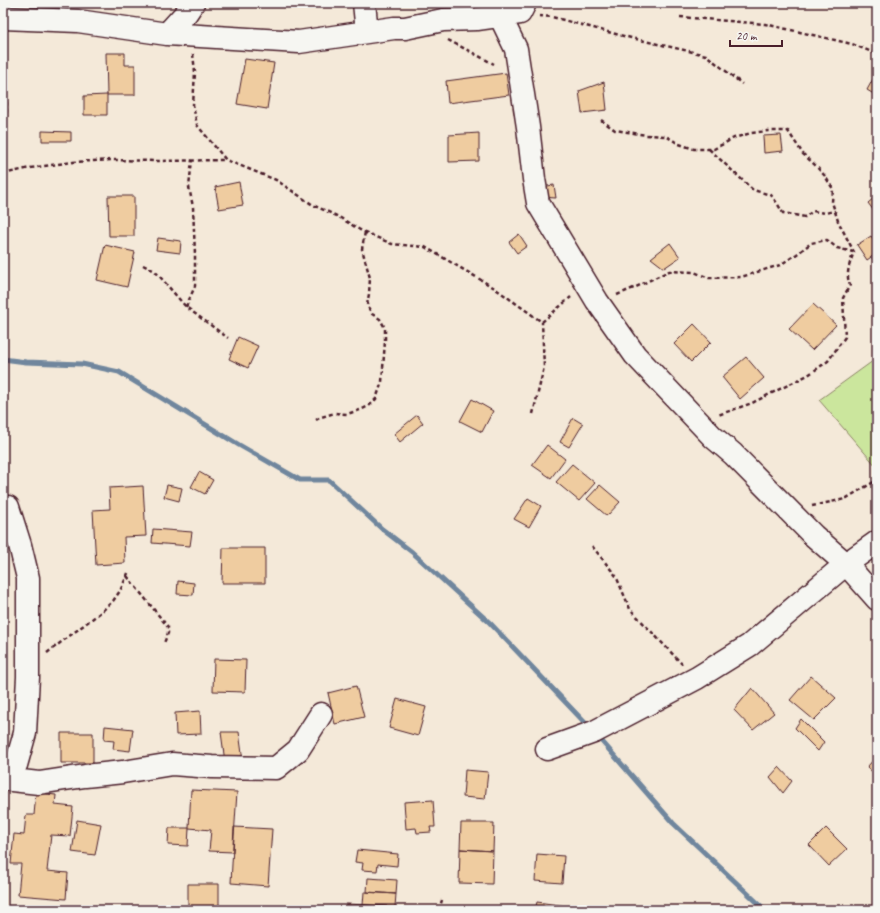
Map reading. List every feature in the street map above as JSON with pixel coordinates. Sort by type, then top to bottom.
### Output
[{"type":"street","points":[[167,34],[193,3]]},
{"type":"street","points":[[364,3],[367,32]]},
{"type":"street","points":[[3,18],[78,21],[167,34],[299,42],[394,28],[405,28],[443,20],[477,19],[515,11],[516,49],[538,203],[592,292],[635,355],[713,437],[733,454],[814,536],[846,564],[877,599]]},
{"type":"street","points":[[3,774],[16,764],[25,733],[28,668],[28,578],[8,507]]},
{"type":"street","points":[[547,749],[594,732],[697,678],[750,645],[846,564],[877,542]]},
{"type":"street","points":[[3,779],[38,783],[172,764],[276,768],[298,750],[321,714]]},
{"type":"path","points":[[515,11],[552,17],[627,37],[706,55],[742,84]]},
{"type":"path","points":[[680,17],[764,24],[852,44],[877,54]]},
{"type":"path","points":[[192,35],[195,72],[193,105],[197,124],[226,160]]},
{"type":"path","points":[[447,39],[494,64]]},
{"type":"path","points":[[3,60],[7,90],[6,125]]},
{"type":"path","points":[[601,120],[615,130],[646,135],[666,136],[679,144],[694,149],[714,149],[734,138],[751,134],[768,131],[788,131],[803,154],[825,176],[833,189],[832,202],[838,221],[854,252]]},
{"type":"path","points":[[709,149],[753,190],[772,195],[783,213],[805,217],[813,211],[825,213],[835,211]]},
{"type":"path","points":[[3,174],[30,168],[74,162],[113,160],[226,160],[276,180],[313,205],[392,244],[425,247],[493,287],[542,322]]},
{"type":"path","points":[[186,307],[195,286],[193,207],[189,187],[192,160]]},
{"type":"path","points":[[316,420],[334,413],[347,414],[369,406],[376,399],[382,382],[385,328],[380,319],[372,314],[367,305],[370,278],[362,249],[365,232]]},
{"type":"path","points":[[542,322],[592,292],[620,294],[669,271],[694,272],[709,278],[740,277],[780,265],[811,243],[827,240],[837,248],[854,252]]},
{"type":"path","points":[[698,422],[752,404],[808,375],[828,361],[845,337],[843,298],[850,285],[848,281],[849,262],[854,252]]},
{"type":"path","points":[[143,265],[155,271],[186,307],[228,338]]},
{"type":"path","points":[[533,414],[544,367],[542,322]]},
{"type":"path","points":[[790,511],[845,499],[877,480]]},
{"type":"path","points":[[592,546],[616,576],[630,609],[697,678]]},
{"type":"path","points":[[28,668],[101,612],[113,601],[120,591],[129,571]]},
{"type":"path","points":[[127,576],[168,627],[168,633],[164,644]]},
{"type":"path","points":[[439,910],[442,900]]},
{"type":"green space","points":[[877,358],[877,467],[819,400]]},
{"type":"building","points":[[106,53],[125,53],[125,65],[135,65],[135,95],[107,95]]},
{"type":"building","points":[[245,59],[274,63],[267,109],[237,104]]},
{"type":"building","points":[[506,73],[509,95],[448,103],[446,81]]},
{"type":"building","points":[[873,79],[877,81],[877,96],[867,90]]},
{"type":"building","points":[[604,82],[607,110],[582,113],[579,91]]},
{"type":"building","points":[[107,95],[107,115],[84,115],[84,96]]},
{"type":"building","points":[[42,131],[71,132],[71,141],[42,141]]},
{"type":"building","points":[[479,133],[479,161],[449,162],[449,135]]},
{"type":"building","points":[[781,135],[783,151],[764,153],[763,136]]},
{"type":"building","points":[[239,182],[243,205],[219,209],[215,187]]},
{"type":"building","points":[[554,185],[556,198],[540,197],[541,187]]},
{"type":"building","points":[[108,196],[134,196],[134,236],[109,236]]},
{"type":"building","points":[[875,197],[877,199],[877,215],[868,203]]},
{"type":"building","points":[[519,234],[527,246],[517,253],[509,242]]},
{"type":"building","points":[[871,236],[877,244],[877,253],[867,260],[857,245]]},
{"type":"building","points":[[158,238],[181,241],[180,253],[156,250]]},
{"type":"building","points":[[670,243],[680,257],[664,268],[651,258]]},
{"type":"building","points":[[105,245],[135,252],[127,287],[97,280]]},
{"type":"building","points":[[877,254],[877,265],[872,258]]},
{"type":"building","points":[[813,304],[836,325],[812,350],[789,329]]},
{"type":"building","points":[[694,324],[711,342],[691,362],[674,344]]},
{"type":"building","points":[[238,337],[258,346],[248,368],[229,359]]},
{"type":"building","points":[[746,357],[764,378],[740,399],[722,377]]},
{"type":"building","points":[[3,394],[7,394],[6,426],[3,426]]},
{"type":"building","points":[[472,399],[493,411],[482,432],[460,421]]},
{"type":"building","points":[[417,415],[423,423],[400,442],[394,434]]},
{"type":"building","points":[[573,418],[583,424],[569,447],[560,442]]},
{"type":"building","points":[[547,445],[565,459],[551,478],[532,465]]},
{"type":"building","points":[[572,464],[595,483],[579,501],[556,482]]},
{"type":"building","points":[[199,472],[213,480],[205,494],[191,487]]},
{"type":"building","points":[[167,485],[182,488],[179,501],[164,497]]},
{"type":"building","points":[[600,485],[620,502],[607,516],[587,499]]},
{"type":"building","points":[[143,486],[146,536],[124,537],[125,563],[96,565],[93,510],[110,509],[109,488]]},
{"type":"building","points":[[528,498],[541,506],[529,527],[514,519]]},
{"type":"building","points":[[153,529],[192,532],[190,546],[152,543]]},
{"type":"building","points":[[223,548],[265,548],[265,583],[222,583]]},
{"type":"building","points":[[178,581],[194,583],[193,595],[177,594]]},
{"type":"building","points":[[214,659],[246,660],[245,692],[213,691]]},
{"type":"building","points":[[811,676],[836,698],[814,720],[790,700]]},
{"type":"building","points":[[356,686],[364,717],[335,724],[328,693]]},
{"type":"building","points":[[752,688],[774,713],[753,730],[734,710]]},
{"type":"building","points":[[397,699],[426,707],[418,736],[389,728]]},
{"type":"building","points":[[200,711],[201,734],[176,735],[175,713]]},
{"type":"building","points":[[801,719],[824,742],[818,751],[795,728]]},
{"type":"building","points":[[105,726],[133,729],[130,751],[113,749],[114,741],[104,740]]},
{"type":"building","points":[[221,732],[239,732],[243,761],[225,762]]},
{"type":"building","points":[[61,733],[93,733],[93,763],[61,763]]},
{"type":"building","points":[[877,756],[877,776],[867,767]]},
{"type":"building","points":[[779,767],[792,781],[783,793],[770,777]]},
{"type":"building","points":[[465,770],[488,772],[485,799],[463,797]]},
{"type":"building","points":[[191,790],[237,792],[233,852],[209,851],[211,830],[189,828]]},
{"type":"building","points":[[36,793],[56,795],[55,805],[73,807],[70,836],[51,835],[47,871],[68,873],[66,899],[18,895],[21,864],[11,864],[14,834],[24,835],[26,815],[34,815]]},
{"type":"building","points":[[433,800],[435,827],[430,827],[431,832],[417,833],[416,828],[406,829],[404,802]]},
{"type":"building","points":[[77,820],[101,824],[95,855],[72,852]]},
{"type":"building","points":[[461,823],[494,823],[493,851],[460,849]]},
{"type":"building","points":[[234,827],[272,829],[268,886],[231,883]]},
{"type":"building","points":[[169,828],[189,828],[188,846],[168,845]]},
{"type":"building","points":[[826,828],[847,849],[829,866],[809,845]]},
{"type":"building","points":[[460,849],[493,851],[492,884],[459,883]]},
{"type":"building","points":[[357,850],[398,854],[397,866],[378,864],[377,871],[362,870],[363,863],[355,862]]},
{"type":"building","points":[[537,854],[564,856],[562,883],[535,881]]},
{"type":"building","points":[[368,878],[397,880],[396,894],[367,892]]},
{"type":"building","points":[[188,884],[219,884],[219,910],[188,910]]},
{"type":"building","points":[[364,892],[396,894],[395,907],[363,905]]},
{"type":"building","points":[[537,902],[596,910],[535,910]]},
{"type":"building","points":[[346,904],[387,906],[387,910],[346,910]]},
{"type":"waterway","points":[[3,359],[26,362],[82,364],[119,372],[239,445],[300,480],[329,480],[382,529],[412,552],[490,623],[590,728]]},
{"type":"waterway","points":[[598,737],[673,823],[764,910]]}]
